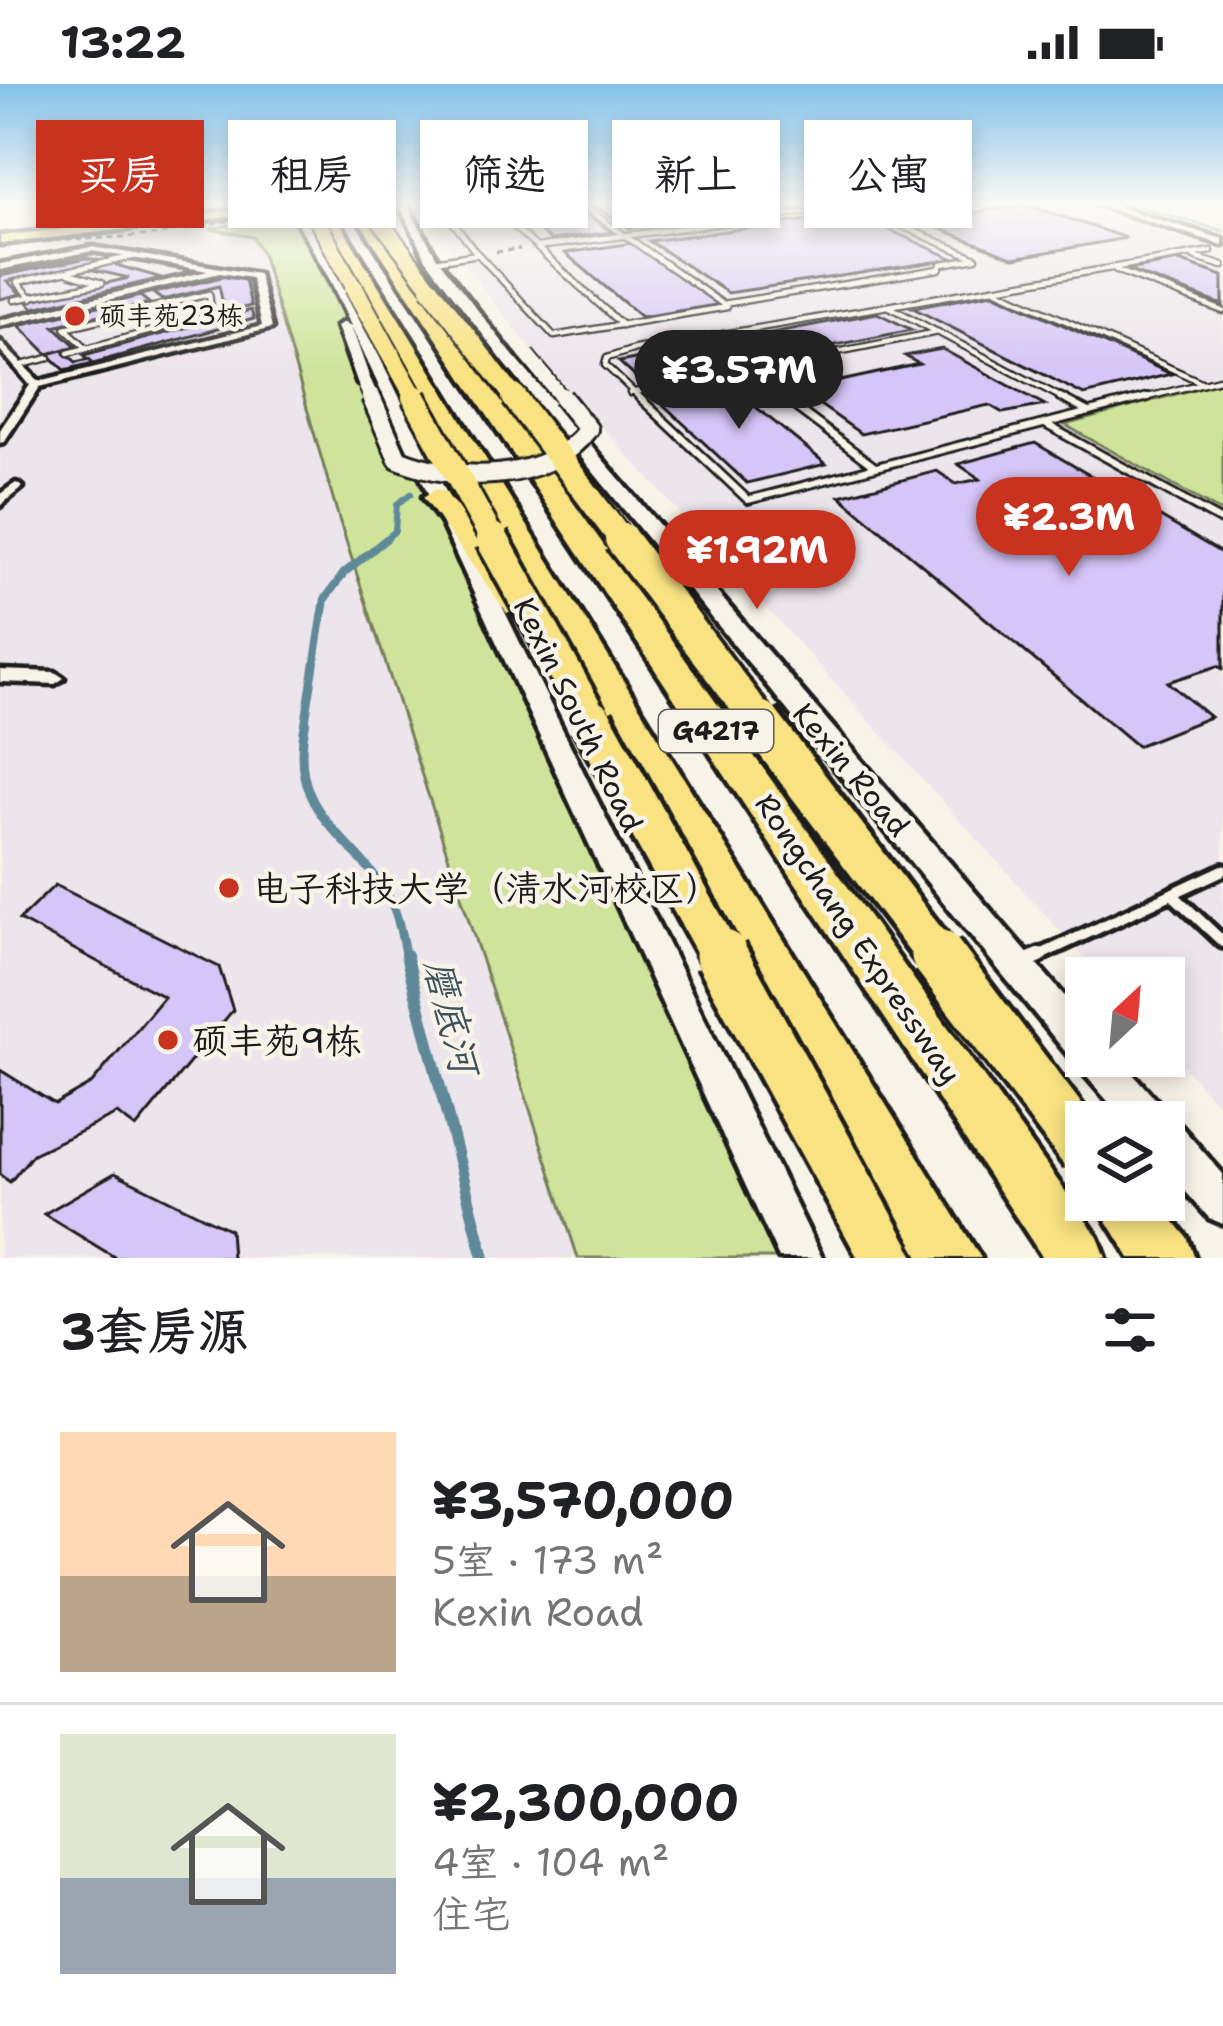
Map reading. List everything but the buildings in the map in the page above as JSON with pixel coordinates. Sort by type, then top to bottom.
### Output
[{"type":"highway","points":[[330,259],[338,282]]},
{"type":"highway","points":[[341,259],[887,1258]]},
{"type":"highway","name":"G4217","points":[[344,259],[952,1258]]},
{"type":"highway","name":"Rongchang Expressway","points":[[350,259],[1077,1258]]},
{"type":"highway","points":[[409,259],[1065,1124]]},
{"type":"highway","points":[[436,497],[722,878]]},
{"type":"highway","points":[[1138,1221],[1166,1258]]},
{"type":"main road","name":"Kexin South Road","points":[[330,259],[436,497],[801,1258]]},
{"type":"main road","name":"Kexin Road","points":[[433,259],[507,357],[1065,1024]]},
{"type":"main road","points":[[338,282],[346,338],[392,449],[408,465],[464,474],[503,472],[547,462],[573,448],[588,429],[466,286],[438,267]]},
{"type":"main road","points":[[1111,1077],[1133,1101]]},
{"type":"main road","points":[[1185,1161],[1223,1204]]},
{"type":"street","points":[[0,267],[43,259]]},
{"type":"street","points":[[0,439],[36,385],[267,328],[255,276],[156,259]]},
{"type":"street","points":[[0,323],[227,269]]},
{"type":"street","points":[[1,346],[36,385]]},
{"type":"street","points":[[0,487],[16,487],[0,502]]},
{"type":"street","points":[[0,676],[55,678]]},
{"type":"lane","points":[[32,298],[17,282],[123,259]]},
{"type":"lane","points":[[438,267],[463,259]]},
{"type":"lane","points":[[482,259],[554,336],[727,307],[659,259]]},
{"type":"lane","points":[[546,259],[622,325]]},
{"type":"lane","points":[[723,304],[939,269],[942,263],[971,259]]},
{"type":"lane","points":[[1166,259],[620,352],[607,358],[605,365],[748,500],[1223,378]]},
{"type":"lane","points":[[1110,268],[1223,310]]},
{"type":"lane","points":[[14,300],[102,283],[63,272]]},
{"type":"lane","points":[[993,288],[1202,383]]},
{"type":"lane","points":[[136,291],[157,305]]},
{"type":"lane","points":[[68,353],[87,348],[212,315],[209,294],[65,328],[87,348]]},
{"type":"lane","points":[[888,306],[1088,412]]},
{"type":"lane","points":[[630,393],[938,332]]},
{"type":"lane","points":[[18,366],[49,358]]},
{"type":"lane","points":[[745,370],[875,467]]},
{"type":"lane","points":[[1046,424],[1223,522]]},
{"type":"lane","points":[[1015,967],[1223,870]]},
{"type":"lane","points":[[1172,894],[1223,942]]},
{"type":"shaded area","name":"电子科技大学（清水河校区）","points":[[0,259],[264,259],[339,519],[578,1258],[0,1258]]},
{"type":"shaded area","points":[[460,259],[1223,259],[1223,1110],[1185,1068],[1185,957],[1084,957],[531,349]]},
{"type":"green space","points":[[264,259],[315,259],[370,369],[778,1258],[578,1258],[339,519]]},
{"type":"green space","points":[[1223,381],[1223,513],[1065,425]]},
{"type":"waterway","name":"磨底河","points":[[382,542],[395,531],[397,504],[411,494]]},
{"type":"waterway","name":"磨底河","points":[[305,724],[325,599],[344,573],[386,539]]},
{"type":"waterway","name":"磨底河","points":[[306,721],[302,754],[314,803],[392,904],[406,958]]},
{"type":"waterway","name":"磨底河","points":[[406,955],[484,1258]]},
{"type":"place","name":"硕丰苑23栋","points":[[75,316]]},
{"type":"place","name":"电子科技大学（清水河校区）","points":[[229,888]]},
{"type":"place","name":"硕丰苑9栋","points":[[168,1040]]}]
